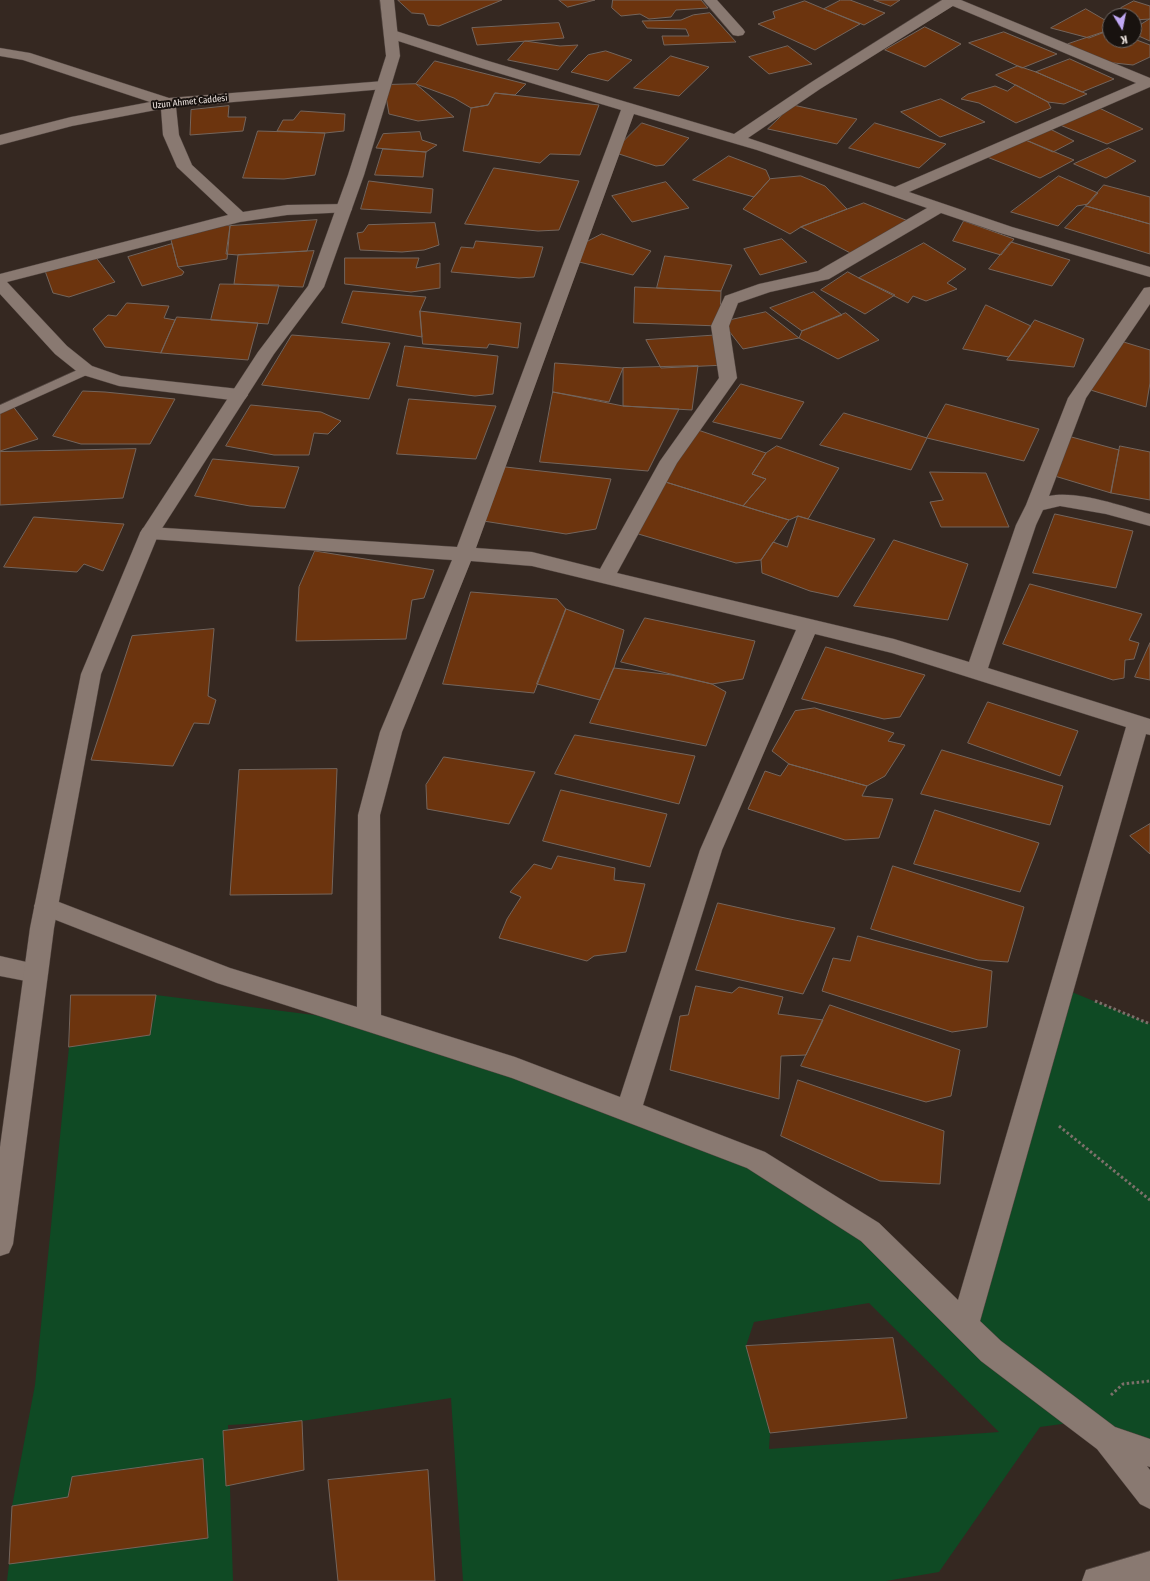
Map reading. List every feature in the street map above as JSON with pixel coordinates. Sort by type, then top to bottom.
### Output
[{"type":"street","points":[[0,1244],[46,906],[92,674],[150,533],[267,352],[316,287],[344,209],[393,56],[387,0]]},
{"type":"street","points":[[710,0],[738,32]]},
{"type":"street","points":[[737,139],[815,86],[950,1],[1149,83]]},
{"type":"street","points":[[391,34],[480,63],[737,139],[1006,230],[1150,272]]},
{"type":"street","points":[[0,52],[25,56],[168,103],[171,135],[185,167],[239,217]]},
{"type":"street","points":[[896,192],[1149,83]]},
{"type":"street","name":"Uzun Ahmet Caddesi","points":[[0,140],[71,122],[168,103],[384,85]]},
{"type":"street","points":[[369,1022],[369,815],[391,732],[464,554],[629,107]]},
{"type":"street","points":[[605,577],[669,461],[728,378],[720,326],[731,300],[765,288],[823,275],[941,207]]},
{"type":"street","points":[[0,279],[239,217],[287,210],[344,209]]},
{"type":"street","points":[[0,284],[61,350],[86,370],[119,381],[239,395]]},
{"type":"street","points":[[976,672],[1026,524],[1036,505],[1078,398],[1150,292]]},
{"type":"street","points":[[1036,505],[1060,500],[1106,508],[1150,520]]},
{"type":"street","points":[[150,533],[532,559],[894,646],[1144,725],[1062,988],[965,1325]]},
{"type":"street","points":[[628,1112],[711,850],[808,626]]},
{"type":"street","points":[[46,906],[225,976],[515,1068],[756,1160],[870,1232],[991,1350],[1108,1439],[1150,1494]]},
{"type":"street","points":[[0,966],[36,973]]},
{"type":"street","points":[[1108,1439],[1150,1453]]},
{"type":"street","points":[[1097,1581],[1150,1566]]},
{"type":"lane","points":[[0,410],[86,370]]},
{"type":"path","points":[[1062,988],[1150,1024]]},
{"type":"path","points":[[1029,1101],[1150,1200]]},
{"type":"green space","points":[[1062,988],[1150,1024],[1150,1453],[1084,1421],[1040,1427],[939,1572],[886,1581],[463,1581],[451,1398],[302,1421],[228,1425],[233,1581],[7,1581],[9,1564],[208,1538],[202,1459],[72,1477],[68,1497],[12,1506],[35,1385],[69,1047],[150,1035],[156,995],[369,1022],[756,1160],[870,1232],[965,1324]],"holes":[[[869,1303],[999,1432],[769,1449],[770,1433],[746,1346],[754,1322]]]},
{"type":"building","points":[[398,0],[502,0],[439,26],[428,25],[424,14],[412,13]]},
{"type":"building","points":[[559,0],[595,0],[568,7]]},
{"type":"building","points":[[613,0],[701,0],[708,8],[676,10],[671,17],[649,19],[640,14],[621,16],[612,8]]},
{"type":"building","points":[[841,0],[850,0],[885,13],[864,25],[824,9]]},
{"type":"building","points":[[874,0],[900,0],[891,6]]},
{"type":"building","points":[[805,1],[860,24],[815,50],[758,24],[775,18],[773,12]]},
{"type":"building","points":[[1134,1],[1150,6],[1150,19],[1142,20],[1142,8],[1121,8]]},
{"type":"building","points":[[1086,9],[1102,18],[1102,33],[1089,38],[1051,28]]},
{"type":"building","points":[[710,13],[736,42],[664,45],[662,36],[689,36],[686,29],[647,28],[642,21],[681,20],[693,15]]},
{"type":"building","points":[[1150,19],[1150,41],[1142,38],[1142,24]]},
{"type":"building","points":[[559,23],[564,38],[477,45],[472,28]]},
{"type":"building","points":[[925,27],[961,44],[925,67],[885,50]]},
{"type":"building","points":[[1004,32],[1057,54],[1022,68],[969,43]]},
{"type":"building","points":[[1102,33],[1102,48],[1142,48],[1142,42],[1150,45],[1150,57],[1133,65],[1105,62],[1068,44]]},
{"type":"building","points":[[525,41],[560,46],[578,45],[558,70],[508,60]]},
{"type":"building","points":[[788,46],[812,64],[769,74],[749,57]]},
{"type":"building","points":[[606,51],[632,60],[608,81],[571,72],[588,55]]},
{"type":"building","points":[[671,56],[709,67],[679,96],[634,88]]},
{"type":"building","points":[[1070,59],[1114,79],[1082,92],[1036,72]]},
{"type":"building","points":[[435,61],[526,84],[515,95],[495,93],[488,105],[471,108],[454,98],[416,84]]},
{"type":"building","points":[[1018,66],[1036,72],[1087,94],[1064,104],[1048,102],[996,75]]},
{"type":"building","points":[[416,84],[454,117],[418,121],[389,114],[384,85]]},
{"type":"building","points":[[1016,85],[1048,102],[1051,108],[1016,123],[979,103],[961,99],[968,94],[995,86],[1007,91]]},
{"type":"building","points":[[495,93],[599,105],[580,155],[550,154],[540,163],[463,151],[471,108],[488,105]]},
{"type":"building","points":[[941,99],[985,122],[940,137],[901,112]]},
{"type":"building","points":[[793,105],[857,119],[837,144],[768,129]]},
{"type":"building","points":[[229,106],[228,117],[246,117],[243,131],[190,135],[191,110]]},
{"type":"building","points":[[1095,106],[1143,129],[1107,144],[1055,123]]},
{"type":"building","points":[[301,111],[345,114],[344,131],[325,133],[277,131],[283,120],[293,120]]},
{"type":"building","points":[[642,123],[689,138],[664,165],[656,166],[613,152]]},
{"type":"building","points":[[875,123],[946,144],[919,168],[849,148]]},
{"type":"building","points":[[1046,127],[1074,141],[1053,152],[1021,138]]},
{"type":"building","points":[[258,131],[325,133],[315,175],[284,179],[243,178]]},
{"type":"building","points":[[420,132],[422,140],[437,145],[426,152],[376,148],[383,134]]},
{"type":"building","points":[[1021,138],[1074,160],[1040,178],[982,155]]},
{"type":"building","points":[[1109,148],[1136,161],[1106,178],[1074,164]]},
{"type":"building","points":[[383,149],[426,152],[423,177],[375,175]]},
{"type":"building","points":[[729,156],[766,170],[770,179],[754,197],[693,180]]},
{"type":"building","points":[[494,168],[579,181],[559,230],[538,231],[465,224]]},
{"type":"building","points":[[801,176],[825,186],[847,209],[801,227],[790,234],[743,209],[770,179]]},
{"type":"building","points":[[1059,176],[1098,193],[1088,204],[1077,206],[1058,226],[1011,212]]},
{"type":"building","points":[[369,181],[433,189],[431,213],[361,209]]},
{"type":"building","points":[[666,182],[689,208],[632,222],[612,196]]},
{"type":"building","points":[[1104,185],[1150,197],[1150,224],[1086,206]]},
{"type":"building","points":[[864,203],[913,223],[856,256],[801,227]]},
{"type":"building","points":[[1086,206],[1150,224],[1150,254],[1065,228]]},
{"type":"building","points":[[317,220],[307,251],[238,255],[226,254],[230,226]]},
{"type":"building","points":[[964,221],[1014,239],[1001,255],[953,241]]},
{"type":"building","points":[[435,223],[439,245],[424,250],[402,252],[360,250],[357,233],[363,232],[368,225]]},
{"type":"building","points":[[226,225],[230,226],[227,259],[178,267],[171,240]]},
{"type":"building","points":[[602,234],[651,251],[633,275],[575,261],[579,246]]},
{"type":"building","points":[[782,239],[807,262],[760,275],[744,249]]},
{"type":"building","points":[[476,241],[543,247],[534,277],[519,278],[451,272],[461,247],[473,248]]},
{"type":"building","points":[[1011,242],[1070,260],[1052,286],[989,269]]},
{"type":"building","points":[[924,243],[966,269],[947,283],[957,289],[926,301],[913,296],[908,303],[859,278]]},
{"type":"building","points":[[172,244],[178,267],[184,272],[182,275],[142,286],[128,257]]},
{"type":"building","points":[[314,251],[303,287],[234,284],[238,255]]},
{"type":"building","points":[[94,255],[115,282],[69,297],[53,293],[44,268]]},
{"type":"building","points":[[665,256],[732,265],[721,291],[657,288]]},
{"type":"building","points":[[345,258],[419,258],[416,268],[440,263],[440,288],[411,292],[345,284]]},
{"type":"building","points":[[848,272],[895,295],[865,314],[821,290]]},
{"type":"building","points":[[220,284],[279,285],[268,324],[211,320]]},
{"type":"building","points":[[635,287],[721,291],[720,326],[634,323]]},
{"type":"building","points":[[353,291],[426,297],[420,311],[422,337],[342,323]]},
{"type":"building","points":[[814,292],[842,315],[802,331],[770,308]]},
{"type":"building","points":[[127,303],[169,306],[164,318],[175,320],[161,353],[105,347],[93,329],[108,315],[116,316]]},
{"type":"building","points":[[986,305],[1031,326],[1009,357],[963,349]]},
{"type":"building","points":[[420,311],[521,323],[518,348],[489,344],[487,348],[423,344]]},
{"type":"building","points":[[766,312],[799,338],[743,349],[722,322]]},
{"type":"building","points":[[846,313],[879,340],[838,359],[799,338],[802,331]]},
{"type":"building","points":[[177,317],[258,323],[248,360],[161,353]]},
{"type":"building","points":[[1035,320],[1084,339],[1074,367],[1007,360]]},
{"type":"building","points":[[292,335],[390,343],[369,399],[262,385]]},
{"type":"building","points":[[721,335],[726,365],[661,368],[646,340]]},
{"type":"building","points":[[1117,340],[1150,350],[1150,383],[1146,407],[1084,388]]},
{"type":"building","points":[[405,346],[498,356],[493,394],[475,396],[397,386]]},
{"type":"building","points":[[555,363],[623,368],[609,402],[553,392]]},
{"type":"building","points":[[698,366],[692,410],[623,406],[623,368]]},
{"type":"building","points":[[741,384],[804,402],[781,439],[713,422]]},
{"type":"building","points":[[83,391],[175,399],[150,444],[81,444],[53,436]]},
{"type":"building","points":[[553,392],[623,406],[679,409],[648,471],[540,462]]},
{"type":"building","points":[[409,399],[496,406],[476,459],[397,454]]},
{"type":"building","points":[[946,404],[1039,429],[1024,461],[927,438]]},
{"type":"building","points":[[12,405],[38,439],[0,451],[0,410]]},
{"type":"building","points":[[251,405],[321,412],[341,421],[328,434],[314,433],[309,455],[274,455],[226,446]]},
{"type":"building","points":[[844,413],[927,438],[911,470],[820,445]]},
{"type":"building","points":[[692,428],[766,453],[752,474],[766,479],[743,506],[659,480]]},
{"type":"building","points":[[1057,433],[1119,450],[1111,493],[1048,474]]},
{"type":"building","points":[[777,446],[839,468],[808,519],[798,516],[789,520],[743,506],[766,479],[752,474],[766,453]]},
{"type":"building","points":[[1120,446],[1150,452],[1150,500],[1111,493]]},
{"type":"building","points":[[136,449],[123,498],[0,505],[0,452]]},
{"type":"building","points":[[213,459],[299,467],[285,508],[250,506],[195,496]]},
{"type":"building","points":[[497,466],[611,479],[596,529],[566,534],[477,520]]},
{"type":"building","points":[[930,472],[986,473],[1009,527],[941,527],[930,502],[943,500]]},
{"type":"building","points":[[659,480],[789,520],[761,560],[736,563],[635,533]]},
{"type":"building","points":[[1055,514],[1133,531],[1116,588],[1033,573]]},
{"type":"building","points":[[798,516],[875,539],[838,597],[810,591],[762,573],[761,560],[773,542],[787,547]]},
{"type":"building","points":[[34,517],[124,524],[103,571],[84,564],[77,572],[4,567]]},
{"type":"building","points":[[894,540],[968,564],[948,620],[854,606]]},
{"type":"building","points":[[315,551],[434,570],[424,598],[412,600],[406,639],[296,641],[299,587]]},
{"type":"building","points":[[1030,584],[1142,614],[1129,640],[1139,643],[1134,659],[1125,660],[1124,678],[1113,680],[1003,644]]},
{"type":"building","points":[[471,592],[557,599],[566,609],[534,693],[443,684]]},
{"type":"building","points":[[566,609],[624,630],[614,668],[600,700],[537,684]]},
{"type":"building","points":[[645,618],[755,641],[743,679],[712,684],[621,662]]},
{"type":"building","points":[[214,629],[208,696],[216,700],[209,724],[194,723],[173,766],[91,760],[132,636]]},
{"type":"building","points":[[1150,643],[1150,680],[1135,677]]},
{"type":"building","points":[[826,647],[925,675],[900,717],[884,719],[802,699]]},
{"type":"building","points":[[614,668],[672,675],[712,684],[726,692],[706,746],[590,723]]},
{"type":"building","points":[[988,702],[1078,731],[1060,776],[968,743]]},
{"type":"building","points":[[815,708],[894,733],[888,741],[905,745],[885,776],[867,786],[789,764],[772,751],[795,711]]},
{"type":"building","points":[[575,735],[695,756],[679,804],[555,774]]},
{"type":"building","points":[[942,750],[1063,786],[1050,825],[921,794]]},
{"type":"building","points":[[444,757],[535,772],[509,824],[427,809],[426,785]]},
{"type":"building","points":[[789,764],[867,786],[862,796],[893,799],[879,838],[845,840],[748,809],[765,771],[780,776]]},
{"type":"building","points":[[337,769],[332,894],[230,895],[239,770]]},
{"type":"building","points":[[561,790],[667,814],[650,867],[543,841]]},
{"type":"building","points":[[935,810],[1039,843],[1020,892],[914,864]]},
{"type":"building","points":[[1150,824],[1150,854],[1130,836]]},
{"type":"building","points":[[558,856],[615,868],[614,880],[645,884],[626,952],[594,956],[587,961],[499,938],[507,919],[521,897],[510,892],[534,864],[551,869]]},
{"type":"building","points":[[893,866],[1024,907],[1008,962],[978,960],[871,929]]},
{"type":"building","points":[[718,903],[835,928],[803,994],[696,970]]},
{"type":"building","points":[[858,936],[992,971],[987,1027],[952,1032],[822,991],[833,958],[850,961]]},
{"type":"building","points":[[696,986],[732,993],[739,987],[783,997],[778,1014],[823,1020],[806,1055],[781,1056],[779,1099],[670,1070],[680,1016],[688,1015]]},
{"type":"building","points":[[71,995],[156,995],[150,1035],[69,1047]]},
{"type":"building","points":[[830,1005],[960,1050],[951,1096],[926,1102],[801,1066]]},
{"type":"building","points":[[798,1080],[944,1131],[940,1184],[880,1181],[781,1136]]},
{"type":"building","points":[[893,1338],[907,1418],[770,1433],[746,1346]]},
{"type":"building","points":[[302,1421],[304,1470],[226,1486],[223,1431]]},
{"type":"building","points":[[203,1459],[208,1538],[9,1564],[12,1506],[68,1497],[72,1477]]},
{"type":"building","points":[[428,1470],[435,1581],[338,1581],[328,1480]]}]
